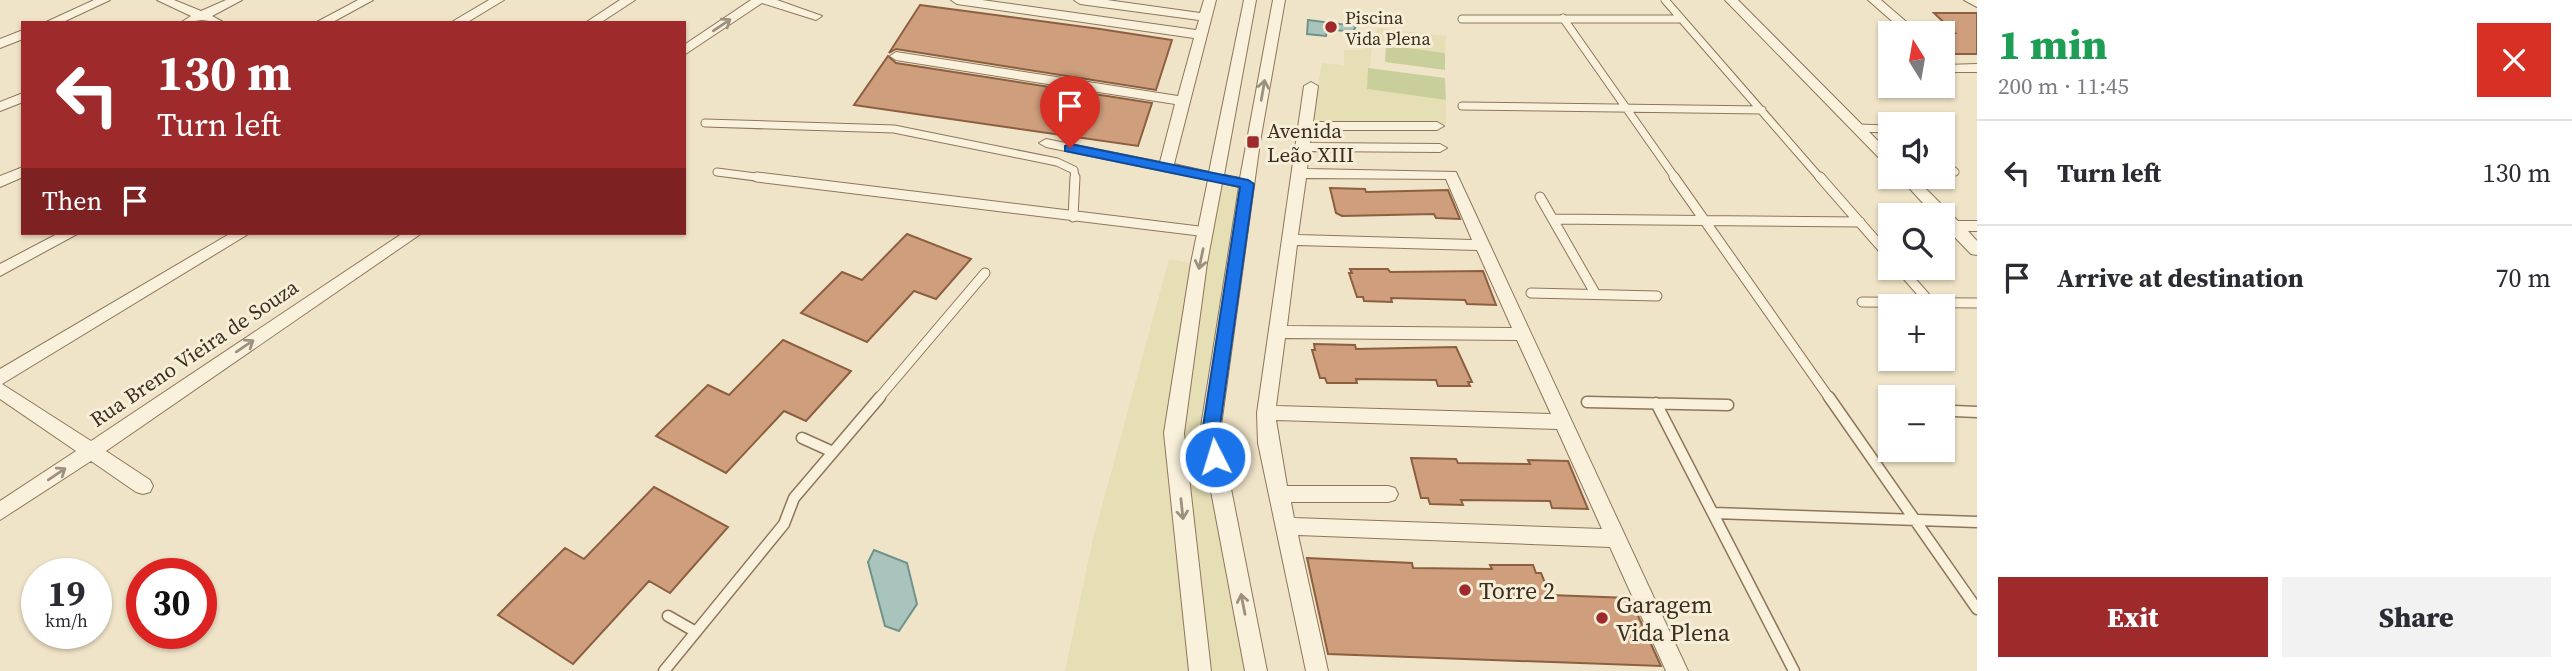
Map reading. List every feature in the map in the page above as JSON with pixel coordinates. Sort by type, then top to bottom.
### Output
[{"type":"street","points":[[55,21],[104,0]]},
{"type":"street","points":[[163,0],[214,21]]},
{"type":"street","points":[[190,21],[236,0]]},
{"type":"street","points":[[325,21],[367,0]]},
{"type":"street","points":[[460,21],[498,0]]},
{"type":"street","points":[[594,21],[629,0]]},
{"type":"street","points":[[686,50],[762,0],[816,16]]},
{"type":"street","points":[[957,0],[1200,34]]},
{"type":"street","points":[[1080,0],[1205,17]]},
{"type":"street","points":[[1165,169],[1210,0]]},
{"type":"street","points":[[1200,671],[1174,433],[1199,263],[1251,0]]},
{"type":"street","points":[[1256,671],[1210,433],[1279,0]]},
{"type":"street","points":[[1731,0],[1878,149]]},
{"type":"street","points":[[1874,0],[1899,21]]},
{"type":"street","points":[[1970,0],[1977,3]]},
{"type":"street","points":[[0,44],[21,35]]},
{"type":"street","points":[[896,56],[1183,101]]},
{"type":"street","points":[[1955,69],[1977,68]]},
{"type":"street","points":[[1311,86],[1266,413],[1268,443],[1317,671]]},
{"type":"street","points":[[0,107],[21,98]]},
{"type":"street","points":[[1306,126],[1437,126]]},
{"type":"street","points":[[1046,143],[1248,184]]},
{"type":"street","points":[[1303,147],[1440,148]]},
{"type":"street","points":[[0,182],[21,172]]},
{"type":"street","points":[[1299,173],[1451,176],[1677,671]]},
{"type":"street","points":[[1918,189],[1931,203]]},
{"type":"street","points":[[1955,226],[1977,226]]},
{"type":"street","points":[[1955,227],[1977,250]]},
{"type":"street","points":[[0,271],[67,235]]},
{"type":"street","points":[[0,378],[239,235]]},
{"type":"street","name":"Rua Breno Vieira de Souza","points":[[0,512],[411,235]]},
{"type":"street","points":[[1290,240],[1484,245]]},
{"type":"street","points":[[1277,332],[1523,334]]},
{"type":"street","points":[[0,390],[143,486]]},
{"type":"street","points":[[1266,413],[1562,422]]},
{"type":"street","points":[[1280,494],[1388,494]]},
{"type":"street","points":[[1286,526],[1615,538]]},
{"type":"lane","points":[[1665,0],[1878,243]]},
{"type":"lane","points":[[1563,18],[1977,609]]},
{"type":"lane","points":[[1462,19],[1681,19]]},
{"type":"lane","points":[[1461,106],[1762,110]]},
{"type":"lane","points":[[705,123],[894,129],[1057,162],[1074,170],[1077,181],[1072,202],[1073,218]]},
{"type":"lane","points":[[1858,128],[1878,129]]},
{"type":"lane","points":[[717,172],[1073,218],[1207,232]]},
{"type":"lane","points":[[1540,197],[1595,293]]},
{"type":"lane","points":[[1553,219],[1860,222]]},
{"type":"lane","points":[[664,671],[784,524],[794,498],[985,273]]},
{"type":"lane","points":[[1910,280],[1922,294]]},
{"type":"lane","points":[[1531,293],[1657,296]]},
{"type":"lane","points":[[1862,302],[1878,302]]},
{"type":"lane","points":[[1955,303],[1977,303]]},
{"type":"lane","points":[[1587,402],[1728,404]]},
{"type":"lane","points":[[1656,403],[1794,671]]},
{"type":"lane","points":[[1955,411],[1977,412]]},
{"type":"lane","points":[[802,438],[834,452]]},
{"type":"lane","points":[[1714,513],[1977,522]]},
{"type":"lane","points":[[668,616],[696,632]]},
{"type":"shaded area","points":[[1377,28],[1446,36],[1445,53],[1375,43]]},
{"type":"shaded area","points":[[1372,46],[1368,89],[1446,100],[1446,124],[1311,124],[1322,63],[1344,65],[1344,50],[1362,50]]},
{"type":"shaded area","points":[[1209,178],[1246,184],[1202,430],[1245,671],[1065,671],[1093,539],[1169,259],[1190,263]]},
{"type":"green space","points":[[1386,45],[1445,53],[1445,70],[1385,62]]},
{"type":"green space","points":[[1368,68],[1445,78],[1446,100],[1367,89]]},
{"type":"water","name":"Piscina Vida Plena","points":[[1308,20],[1356,26],[1353,32],[1327,29],[1326,36],[1307,34]]},
{"type":"water","points":[[874,550],[907,563],[917,604],[899,631],[885,626],[868,562]]},
{"type":"building","points":[[920,5],[1172,40],[1156,90],[896,49],[889,53]]},
{"type":"building","points":[[1934,13],[1977,13],[1977,54],[1955,54],[1955,21],[1942,21]]},
{"type":"building","points":[[888,56],[896,63],[1152,103],[1138,146],[854,105]]},
{"type":"building","points":[[1330,188],[1365,189],[1366,192],[1448,190],[1460,219],[1436,218],[1434,214],[1342,216],[1336,213]]},
{"type":"building","points":[[907,234],[971,259],[936,299],[914,291],[867,342],[801,313],[842,272],[862,280]]},
{"type":"building","points":[[1350,269],[1388,269],[1390,272],[1483,271],[1496,305],[1467,304],[1465,300],[1391,298],[1392,302],[1364,301],[1363,297],[1357,297]]},
{"type":"building","points":[[783,340],[851,371],[806,421],[784,411],[726,473],[656,436],[708,385],[729,395]]},
{"type":"building","points":[[1314,344],[1355,345],[1356,349],[1456,347],[1472,382],[1468,382],[1470,386],[1438,386],[1436,380],[1356,379],[1357,383],[1327,383],[1325,378],[1320,378],[1312,350],[1315,350]]},
{"type":"building","points":[[1411,458],[1456,459],[1458,463],[1530,464],[1528,460],[1568,461],[1588,509],[1552,508],[1550,501],[1461,500],[1463,505],[1430,504],[1428,498],[1421,498]]},
{"type":"building","points":[[654,487],[728,527],[670,593],[649,581],[573,664],[498,615],[565,548],[584,559]]},
{"type":"building","points":[[1307,558],[1412,563],[1413,568],[1492,569],[1490,565],[1533,565],[1536,573],[1541,573],[1550,595],[1630,598],[1661,666],[1328,654]]},
{"type":"place","name":"Piscina Vida Plena","points":[[1331,27]]},
{"type":"place","name":"Avenida Leão XIII","points":[[1253,142]]},
{"type":"place","name":"Torre 2","points":[[1465,590]]},
{"type":"place","name":"Garagem Vida Plena","points":[[1602,618]]},
{"type":"route","points":[[1070,148],[1248,184],[1210,433],[1215,457]]}]
